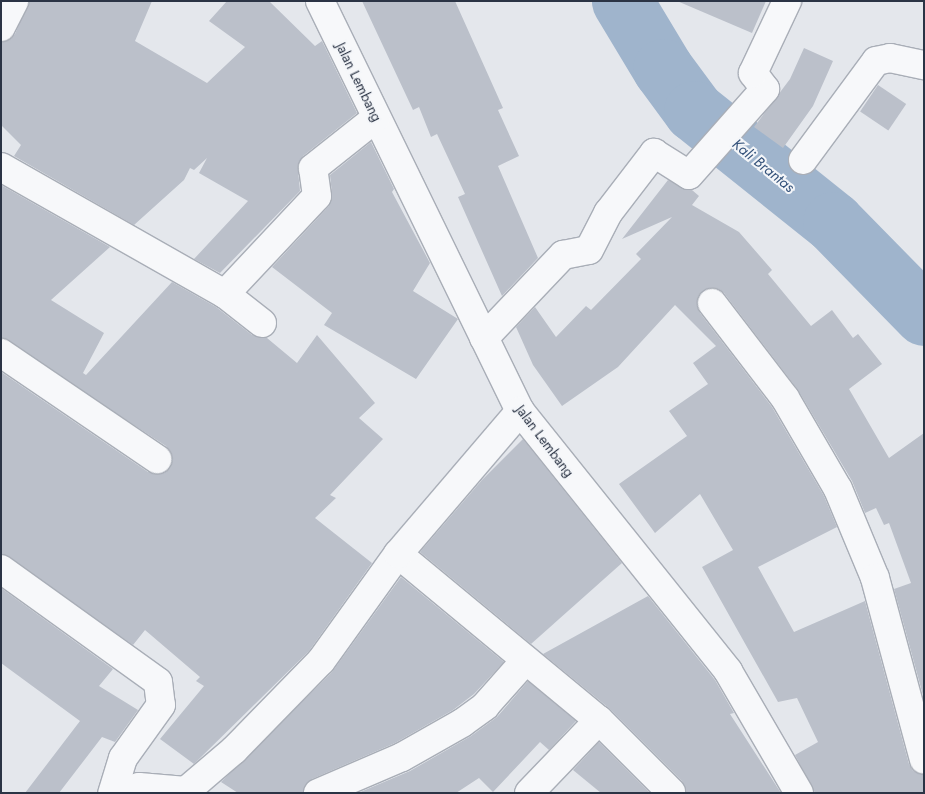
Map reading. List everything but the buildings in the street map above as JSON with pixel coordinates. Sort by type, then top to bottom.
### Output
[{"type":"street","points":[[1,27],[14,1]]},
{"type":"street","name":"Jalan Lembang","points":[[320,1],[520,411],[728,671],[799,793]]},
{"type":"street","points":[[484,338],[563,255],[589,250],[608,213],[654,153],[689,175],[701,158],[765,89],[753,73],[787,1]]},
{"type":"street","points":[[803,160],[876,60],[890,58],[924,65]]},
{"type":"street","points":[[225,294],[317,196],[313,168],[376,118]]},
{"type":"street","points":[[1,167],[225,294],[262,323]]},
{"type":"street","points":[[712,303],[785,398],[838,489],[875,578],[924,760]]},
{"type":"street","points":[[1,353],[156,459]]},
{"type":"street","points":[[120,793],[139,787],[187,792],[240,743],[321,661],[398,554],[520,411]]},
{"type":"street","points":[[398,554],[598,720],[671,792]]},
{"type":"street","points":[[1,569],[158,682],[161,705],[124,758],[112,793]]},
{"type":"street","points":[[318,793],[402,757],[462,723],[485,706],[525,661]]},
{"type":"street","points":[[529,793],[598,720]]},
{"type":"waterway","name":"Kali Brantas","points":[[622,1],[663,69],[694,111],[833,222],[924,315]]}]
